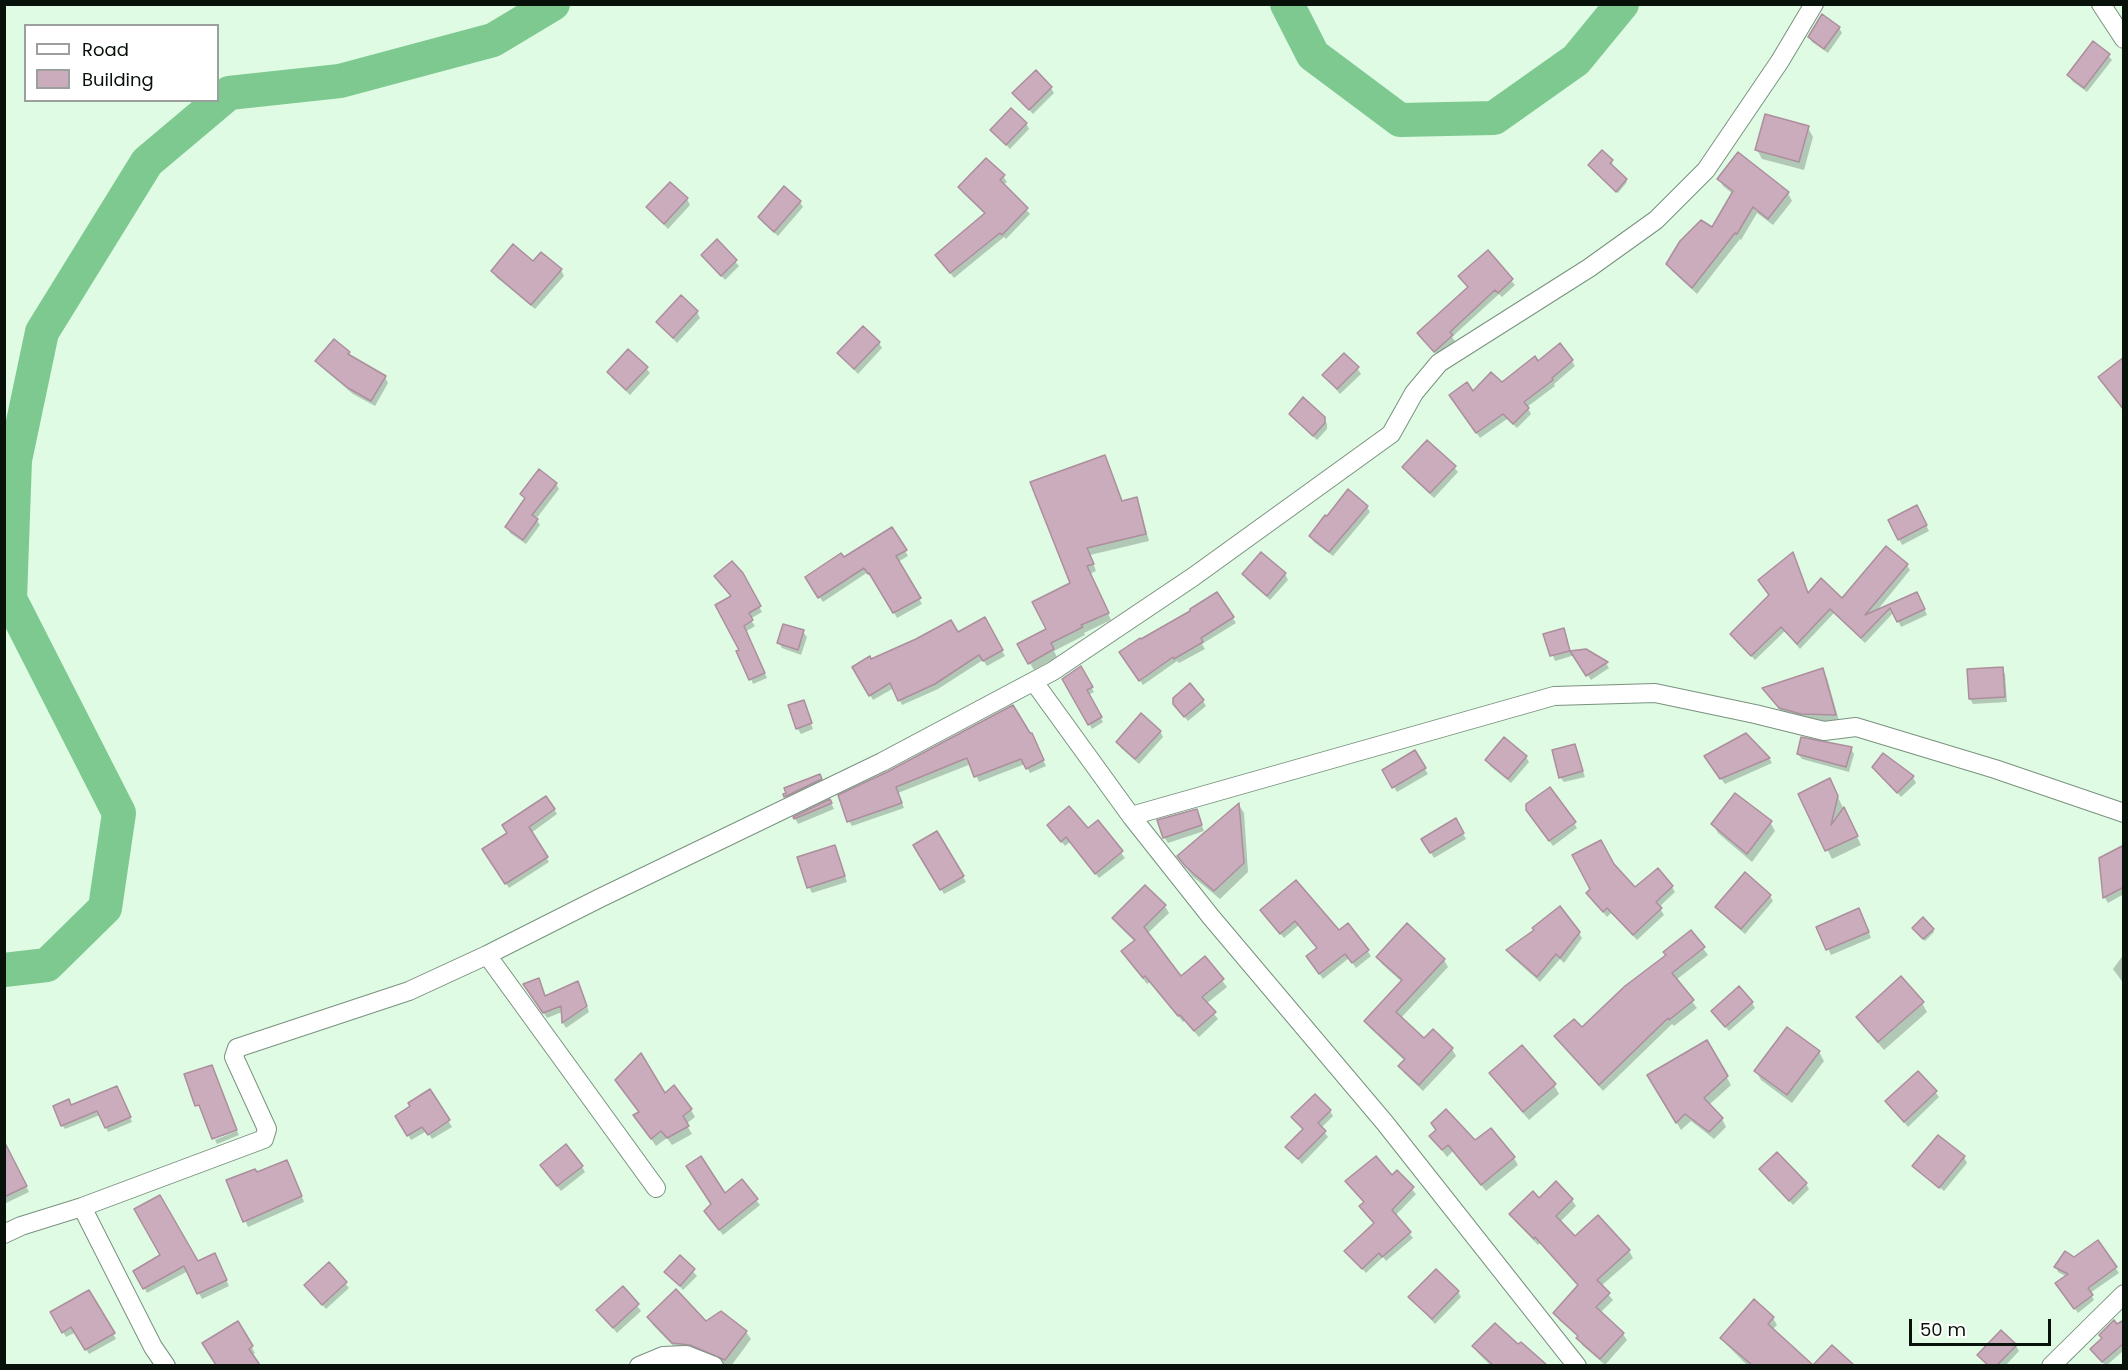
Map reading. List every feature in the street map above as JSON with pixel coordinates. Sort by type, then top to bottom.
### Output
[{"type":"street","points":[[4,1234],[264,1139],[267,1129],[234,1058],[237,1048],[409,991],[882,762],[1053,671],[1193,577],[1390,434],[1413,393],[1439,363],[1588,268],[1656,220],[1706,170],[1780,61],[1814,4]]},
{"type":"street","points":[[2101,4],[2124,39]]},
{"type":"street","points":[[1034,682],[1131,816],[1211,917],[1385,1123],[1577,1365]]},
{"type":"street","points":[[1131,816],[1554,696],[1655,693],[1824,731],[1856,727],[1995,769],[2124,813]]},
{"type":"street","points":[[487,955],[656,1188]]},
{"type":"street","points":[[82,1207],[153,1347],[166,1365]]},
{"type":"street","points":[[2051,1365],[2124,1294]]},
{"type":"street","points":[[639,1365],[663,1356],[686,1355],[714,1365]]},
{"type":"building","points":[[1822,14],[1840,27],[1824,49],[1808,37]]},
{"type":"building","points":[[2093,41],[2110,54],[2084,88],[2067,75]]},
{"type":"building","points":[[1036,70],[1052,87],[1029,110],[1012,93]]},
{"type":"building","points":[[1011,108],[1027,123],[1006,145],[990,130]]},
{"type":"building","points":[[1765,114],[1809,126],[1799,162],[1755,150]]},
{"type":"building","points":[[1602,150],[1613,160],[1610,163],[1627,179],[1616,192],[1588,165]]},
{"type":"building","points":[[1738,152],[1789,192],[1768,219],[1753,207],[1737,234],[1735,233],[1692,288],[1666,264],[1680,241],[1701,220],[1712,227],[1733,191],[1717,179]]},
{"type":"building","points":[[986,158],[1005,175],[1000,180],[1028,208],[1002,235],[1000,233],[950,273],[935,255],[985,213],[958,187]]},
{"type":"building","points":[[670,182],[688,198],[664,224],[646,207]]},
{"type":"building","points":[[784,186],[801,201],[774,232],[758,217]]},
{"type":"building","points":[[717,239],[737,260],[721,276],[701,255]]},
{"type":"building","points":[[513,244],[533,261],[541,252],[562,269],[531,305],[491,271]]},
{"type":"building","points":[[1488,250],[1513,279],[1498,293],[1495,290],[1450,332],[1453,335],[1434,352],[1417,333],[1468,287],[1458,276]]},
{"type":"building","points":[[681,295],[698,311],[673,338],[656,322]]},
{"type":"building","points":[[863,326],[880,342],[854,369],[837,353]]},
{"type":"building","points":[[334,339],[350,352],[348,354],[386,376],[371,401],[348,388],[315,361]]},
{"type":"building","points":[[1560,343],[1573,360],[1552,378],[1553,380],[1524,402],[1529,408],[1513,424],[1503,414],[1476,433],[1449,395],[1467,382],[1473,391],[1491,372],[1502,382],[1535,356],[1538,361]]},
{"type":"building","points":[[628,349],[648,367],[626,390],[607,372]]},
{"type":"building","points":[[1344,353],[1359,367],[1337,389],[1322,375]]},
{"type":"building","points":[[2124,357],[2124,410],[2098,377]]},
{"type":"building","points":[[1303,397],[1325,417],[1325,423],[1313,436],[1289,414]]},
{"type":"building","points":[[1427,440],[1456,466],[1430,493],[1402,467]]},
{"type":"building","points":[[1105,455],[1122,501],[1137,497],[1146,534],[1087,548],[1094,564],[1087,566],[1109,613],[1081,625],[1083,627],[1051,643],[1054,649],[1028,664],[1017,644],[1046,629],[1032,602],[1070,583],[1030,482]]},
{"type":"building","points":[[539,469],[557,483],[532,515],[538,519],[523,540],[505,527],[525,498],[520,494]]},
{"type":"building","points":[[1348,489],[1368,506],[1329,552],[1309,536]]},
{"type":"building","points":[[1917,505],[1927,525],[1898,540],[1888,520]]},
{"type":"building","points":[[892,527],[907,550],[896,556],[921,598],[893,613],[864,568],[818,598],[805,577],[841,553],[844,557]]},
{"type":"building","points":[[1886,546],[1908,564],[1865,615],[1917,592],[1925,609],[1897,622],[1890,608],[1861,638],[1830,609],[1797,644],[1781,627],[1751,656],[1730,634],[1769,595],[1758,580],[1793,552],[1808,593],[1821,578],[1842,598]]},
{"type":"building","points":[[1261,552],[1286,573],[1267,596],[1242,574]]},
{"type":"building","points":[[732,561],[743,573],[761,606],[749,613],[753,620],[744,626],[765,673],[749,680],[736,651],[739,650],[715,605],[731,596],[714,576]]},
{"type":"building","points":[[1217,592],[1234,617],[1201,638],[1203,642],[1174,659],[1173,657],[1139,681],[1119,652],[1190,611]]},
{"type":"building","points":[[985,617],[1003,650],[983,661],[979,655],[935,684],[898,701],[890,683],[869,696],[852,667],[870,656],[871,659],[951,620],[958,632]]},
{"type":"building","points":[[783,624],[804,630],[798,650],[777,643]]},
{"type":"building","points":[[1564,628],[1570,651],[1550,656],[1543,634]]},
{"type":"building","points":[[1586,649],[1608,662],[1586,676],[1570,651]]},
{"type":"building","points":[[1081,666],[1093,687],[1087,690],[1102,717],[1088,725],[1062,679]]},
{"type":"building","points":[[2003,667],[2005,697],[1969,699],[1967,669]]},
{"type":"building","points":[[1823,668],[1836,715],[1801,714],[1779,708],[1762,688]]},
{"type":"building","points":[[1190,683],[1204,700],[1184,717],[1173,704],[1173,698]]},
{"type":"building","points":[[804,700],[812,723],[796,729],[788,705]]},
{"type":"building","points":[[1013,705],[1032,733],[1044,760],[1026,769],[1021,759],[974,777],[967,758],[896,787],[902,803],[847,822],[838,795],[887,772]]},
{"type":"building","points":[[1141,713],[1161,731],[1135,759],[1116,742]]},
{"type":"building","points":[[1746,733],[1770,758],[1720,779],[1704,756]]},
{"type":"building","points":[[1504,737],[1527,756],[1508,779],[1485,760]]},
{"type":"building","points":[[1801,737],[1852,747],[1846,767],[1797,754]]},
{"type":"building","points":[[1575,744],[1583,771],[1559,778],[1552,750]]},
{"type":"building","points":[[1415,750],[1426,768],[1392,788],[1382,770]]},
{"type":"building","points":[[1883,753],[1914,776],[1897,793],[1872,767]]},
{"type":"building","points":[[820,774],[822,779],[784,797],[783,794],[786,793],[784,788]]},
{"type":"building","points":[[1830,778],[1838,796],[1831,825],[1844,807],[1858,836],[1825,851],[1798,794]]},
{"type":"building","points":[[1550,787],[1576,822],[1549,841],[1526,810],[1526,804]]},
{"type":"building","points":[[1735,793],[1772,821],[1747,854],[1711,824]]},
{"type":"building","points":[[546,796],[555,809],[529,827],[548,857],[505,884],[482,849],[507,833],[502,825]]},
{"type":"building","points":[[830,799],[832,803],[794,819],[793,817]]},
{"type":"building","points":[[1239,803],[1244,863],[1214,891],[1186,867],[1177,856]]},
{"type":"building","points":[[1069,806],[1088,828],[1098,820],[1123,851],[1095,874],[1066,837],[1061,842],[1047,825]]},
{"type":"building","points":[[1197,809],[1202,825],[1163,838],[1157,820]]},
{"type":"building","points":[[1456,818],[1464,833],[1430,853],[1421,839]]},
{"type":"building","points":[[937,831],[964,876],[940,890],[913,845]]},
{"type":"building","points":[[1601,840],[1614,864],[1635,887],[1658,868],[1673,886],[1656,902],[1662,908],[1633,935],[1607,908],[1603,912],[1586,893],[1590,889],[1572,855]]},
{"type":"building","points":[[835,845],[845,876],[807,888],[797,857]]},
{"type":"building","points":[[2124,845],[2124,887],[2103,898],[2099,858]]},
{"type":"building","points":[[1745,872],[1771,895],[1741,929],[1715,907]]},
{"type":"building","points":[[1296,880],[1339,930],[1348,923],[1369,950],[1352,963],[1345,954],[1319,974],[1306,956],[1317,948],[1295,921],[1280,934],[1260,910]]},
{"type":"building","points":[[1145,885],[1166,905],[1144,927],[1181,976],[1205,956],[1224,979],[1202,997],[1216,1012],[1194,1031],[1180,1015],[1178,1016],[1145,976],[1143,978],[1121,951],[1135,940],[1112,918]]},
{"type":"building","points":[[1560,906],[1580,932],[1560,958],[1556,954],[1537,977],[1506,950],[1534,930],[1532,928]]},
{"type":"building","points":[[1859,908],[1869,932],[1826,950],[1816,927]]},
{"type":"building","points":[[1923,917],[1934,929],[1923,939],[1912,928]]},
{"type":"building","points":[[1407,923],[1445,959],[1396,1012],[1424,1038],[1433,1029],[1453,1048],[1419,1085],[1398,1066],[1405,1059],[1364,1021],[1402,980],[1376,957]]},
{"type":"building","points":[[1691,930],[1705,947],[1672,973],[1694,1000],[1669,1020],[1668,1018],[1599,1085],[1554,1036],[1574,1019],[1582,1027],[1625,986],[1666,955],[1663,952]]},
{"type":"building","points":[[1901,976],[1924,1002],[1878,1042],[1856,1017]]},
{"type":"building","points":[[539,978],[545,996],[578,981],[587,1006],[562,1023],[561,1006],[543,1013],[523,984]]},
{"type":"building","points":[[1739,986],[1753,1002],[1725,1027],[1711,1011]]},
{"type":"building","points":[[1787,1027],[1820,1051],[1787,1095],[1754,1071]]},
{"type":"building","points":[[1707,1040],[1728,1076],[1704,1098],[1723,1118],[1709,1132],[1685,1114],[1676,1123],[1647,1075]]},
{"type":"building","points":[[1522,1045],[1556,1084],[1523,1112],[1489,1073]]},
{"type":"building","points":[[641,1053],[665,1093],[674,1085],[692,1109],[683,1116],[689,1126],[667,1138],[661,1131],[651,1139],[633,1115],[639,1112],[615,1080]]},
{"type":"building","points":[[212,1065],[237,1130],[212,1139],[199,1105],[195,1106],[184,1074]]},
{"type":"building","points":[[1918,1071],[1937,1091],[1904,1122],[1885,1101]]},
{"type":"building","points":[[117,1086],[131,1117],[105,1128],[97,1111],[61,1126],[53,1106],[69,1099],[71,1105]]},
{"type":"building","points":[[430,1089],[450,1120],[428,1135],[422,1127],[407,1136],[395,1116],[410,1106],[408,1103]]},
{"type":"building","points":[[1315,1094],[1331,1110],[1318,1123],[1326,1131],[1298,1159],[1285,1147],[1303,1129],[1291,1117]]},
{"type":"building","points":[[1446,1109],[1475,1140],[1491,1128],[1515,1157],[1481,1185],[1448,1145],[1442,1150],[1429,1136],[1436,1130],[1431,1123]]},
{"type":"building","points":[[1938,1135],[1965,1156],[1939,1188],[1912,1166]]},
{"type":"building","points":[[4,1141],[27,1186],[4,1197]]},
{"type":"building","points":[[566,1144],[583,1166],[557,1186],[540,1165]]},
{"type":"building","points":[[1777,1152],[1807,1183],[1789,1201],[1759,1169]]},
{"type":"building","points":[[701,1156],[725,1193],[742,1179],[758,1199],[719,1230],[704,1211],[711,1204],[686,1166]]},
{"type":"building","points":[[1376,1156],[1392,1175],[1397,1170],[1414,1187],[1392,1210],[1411,1232],[1382,1257],[1379,1253],[1362,1269],[1344,1251],[1374,1223],[1359,1206],[1364,1202],[1345,1181]]},
{"type":"building","points":[[287,1160],[302,1196],[243,1222],[226,1180],[255,1169],[257,1172]]},
{"type":"building","points":[[1556,1181],[1573,1199],[1556,1216],[1575,1236],[1598,1215],[1630,1250],[1597,1280],[1610,1293],[1596,1307],[1624,1333],[1600,1359],[1553,1313],[1578,1285],[1535,1237],[1534,1239],[1509,1214],[1533,1191],[1539,1198]]},
{"type":"building","points":[[160,1195],[198,1261],[215,1253],[227,1280],[197,1294],[184,1266],[143,1289],[133,1271],[160,1255],[134,1209]]},
{"type":"building","points":[[2098,1240],[2117,1267],[2088,1288],[2093,1295],[2074,1309],[2055,1283],[2068,1274],[2054,1267],[2065,1251],[2074,1257]]},
{"type":"building","points":[[680,1255],[695,1269],[680,1286],[664,1272]]},
{"type":"building","points":[[329,1262],[347,1282],[322,1305],[304,1285]]},
{"type":"building","points":[[1436,1269],[1459,1291],[1432,1319],[1408,1297]]},
{"type":"building","points":[[623,1286],[639,1304],[613,1328],[596,1310]]},
{"type":"building","points":[[676,1289],[706,1321],[721,1311],[747,1331],[725,1360],[690,1345],[672,1343],[647,1317]]},
{"type":"building","points":[[89,1290],[115,1333],[85,1350],[71,1327],[62,1333],[50,1312]]},
{"type":"building","points":[[1754,1299],[1774,1317],[1768,1324],[1813,1365],[1752,1365],[1720,1338]]},
{"type":"building","points":[[2114,1320],[2117,1324],[2124,1320],[2124,1343],[2102,1362],[2090,1349],[2102,1338],[2099,1335]]},
{"type":"building","points":[[238,1321],[253,1346],[249,1349],[260,1365],[216,1365],[202,1343]]},
{"type":"building","points":[[1495,1323],[1518,1344],[1521,1342],[1547,1365],[1493,1365],[1472,1346]]},
{"type":"building","points":[[2001,1330],[2017,1345],[1997,1365],[1988,1365],[1977,1355]]},
{"type":"building","points":[[1832,1345],[1854,1365],[1813,1365]]},
{"type":"waterway","points":[[219,101],[229,93],[340,81],[493,40],[553,4]]},
{"type":"waterway","points":[[1287,4],[1313,55],[1400,120],[1494,118],[1576,60],[1622,4]]},
{"type":"waterway","points":[[4,970],[47,965],[105,908],[119,813],[10,599],[15,460],[42,332],[147,162],[218,102]]}]
